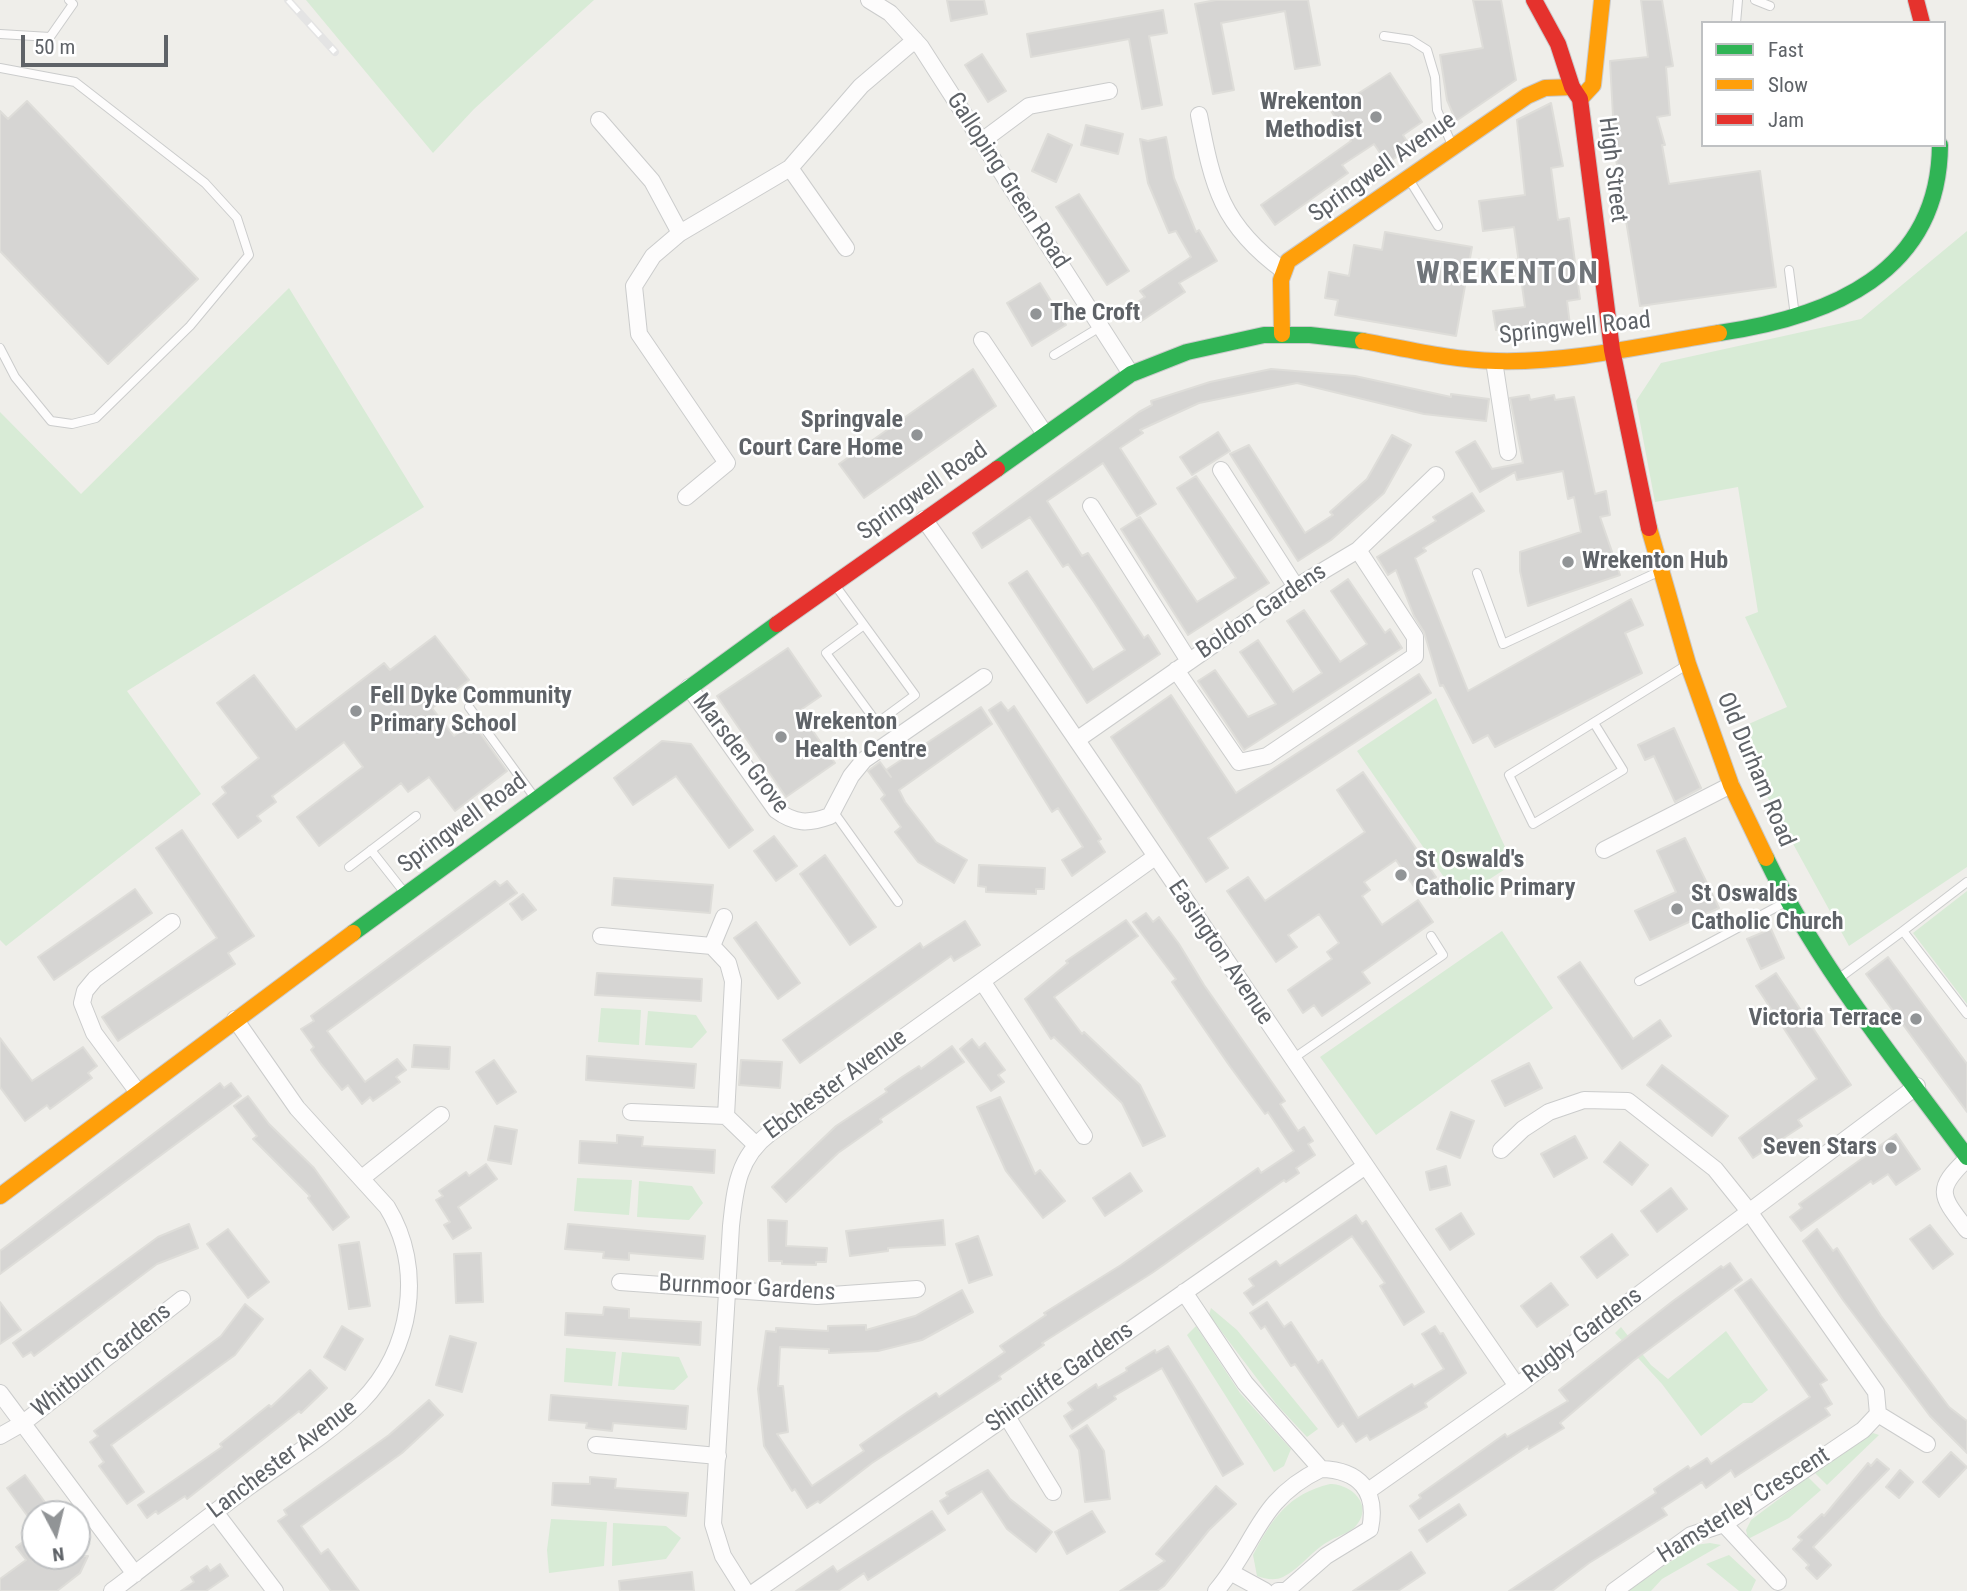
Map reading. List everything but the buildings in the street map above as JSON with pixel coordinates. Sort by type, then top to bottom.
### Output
[{"type":"main road","points":[[1534,0],[1558,44],[1576,93]]},
{"type":"main road","name":"High Street","points":[[1602,0],[1593,85],[1576,93],[1612,350]]},
{"type":"main road","points":[[1916,0],[1921,21]]},
{"type":"main road","name":"Springwell Avenue","points":[[1284,271],[1288,261],[1527,96],[1545,88],[1576,93]]},
{"type":"main road","name":"Springwell Road","points":[[3,1186],[689,687],[1131,374],[1195,349],[1282,334],[1324,335],[1453,358],[1494,361],[1556,358],[1796,319],[1857,293],[1892,267],[1922,227],[1931,206],[1937,190],[1940,147]]},
{"type":"main road","points":[[1282,334],[1279,304],[1284,271]]},
{"type":"main road","name":"Old Durham Road","points":[[1612,350],[1641,499],[1688,664],[1731,785],[1787,902],[1837,980],[1967,1158]]},
{"type":"street","name":"Galloping Green Road","points":[[869,0],[890,13],[915,40],[1131,374]]},
{"type":"street","points":[[686,497],[727,463],[639,334],[634,286],[653,256],[680,233],[790,168],[861,86],[915,40]]},
{"type":"street","points":[[982,141],[1029,106],[1109,91]]},
{"type":"street","points":[[1199,115],[1212,180],[1220,200],[1257,251],[1284,271]]},
{"type":"street","points":[[599,121],[652,181],[680,233]]},
{"type":"street","points":[[790,168],[846,248]]},
{"type":"street","points":[[982,340],[1045,434]]},
{"type":"street","points":[[1494,361],[1508,452]]},
{"type":"street","points":[[1221,470],[1296,587]]},
{"type":"street","name":"Boldon Gardens","points":[[1078,738],[1296,587],[1358,550],[1436,475]]},
{"type":"street","points":[[1091,506],[1239,762],[1266,756],[1415,656],[1415,637],[1358,550]]},
{"type":"street","name":"Easington Avenue","points":[[924,519],[1078,738],[1291,1060],[1517,1386]]},
{"type":"street","points":[[833,811],[851,776],[864,760],[984,677]]},
{"type":"street","name":"Marsden Grove","points":[[689,687],[776,810],[792,822],[812,823],[830,816],[833,811]]},
{"type":"street","points":[[1604,850],[1731,785]]},
{"type":"street","name":"Ebchester Avenue","points":[[745,1591],[723,1556],[713,1524],[736,1183],[746,1156],[755,1144],[1155,857]]},
{"type":"street","points":[[712,946],[724,917]]},
{"type":"street","points":[[137,1091],[94,1033],[85,1017],[82,1003],[85,991],[95,979],[172,922]]},
{"type":"street","points":[[601,936],[712,946],[728,963],[733,981],[726,1116]]},
{"type":"street","points":[[982,981],[1084,1136]]},
{"type":"street","name":"Lanchester Avenue","points":[[111,1591],[131,1582],[215,1512],[360,1402],[379,1380],[402,1335],[409,1295],[404,1245],[392,1215],[362,1178],[297,1108],[234,1019]]},
{"type":"street","name":"Rugby Gardens","points":[[1368,1492],[1517,1386],[1748,1210],[1917,1086]]},
{"type":"street","points":[[1501,1150],[1523,1129],[1549,1112],[1584,1100],[1628,1101],[1715,1169],[1748,1210],[1876,1392],[1878,1414],[1927,1444]]},
{"type":"street","points":[[631,1112],[726,1116],[755,1144]]},
{"type":"street","points":[[362,1178],[441,1115]]},
{"type":"street","points":[[1967,1158],[1947,1178],[1944,1192],[1950,1208],[1967,1230]]},
{"type":"street","name":"Shincliffe Gardens","points":[[756,1591],[1364,1167]]},
{"type":"street","name":"Burnmoor Gardens","points":[[620,1282],[817,1296],[917,1289]]},
{"type":"street","points":[[1184,1292],[1245,1383],[1321,1469]]},
{"type":"street","name":"Whitburn Gardens","points":[[0,1436],[23,1423],[182,1299]]},
{"type":"street","points":[[0,1393],[131,1582]]},
{"type":"street","name":"Hamsterley Crescent","points":[[1614,1591],[1691,1535],[1724,1524],[1863,1430],[1878,1414]]},
{"type":"street","points":[[1006,1415],[1053,1492]]},
{"type":"street","points":[[596,1446],[718,1456]]},
{"type":"street","points":[[1216,1591],[1232,1573],[1252,1532],[1294,1482],[1321,1469],[1348,1473],[1360,1480],[1368,1492],[1373,1513],[1370,1529],[1326,1556],[1286,1591],[1278,1591]]},
{"type":"street","points":[[215,1512],[275,1591]]},
{"type":"street","points":[[1724,1524],[1778,1582]]},
{"type":"street","points":[[1232,1573],[1265,1591]]},
{"type":"lane","points":[[0,34],[50,37],[73,4],[69,0]]},
{"type":"lane","points":[[1737,21],[1738,0]]},
{"type":"lane","points":[[1755,0],[1770,6]]},
{"type":"lane","points":[[1384,36],[1411,40],[1427,50],[1435,76],[1437,110],[1453,148]]},
{"type":"lane","points":[[0,68],[75,82],[205,184],[237,218],[249,255],[190,326],[96,418],[72,424],[51,421],[15,377],[0,348]]},
{"type":"lane","points":[[1408,179],[1438,226]]},
{"type":"lane","points":[[1789,270],[1796,319]]},
{"type":"lane","points":[[1054,355],[1100,327]]},
{"type":"lane","points":[[1477,573],[1503,644],[1661,570]]},
{"type":"lane","points":[[834,583],[915,695],[877,723],[826,653],[864,625]]},
{"type":"lane","points":[[1594,723],[1623,770],[1533,824],[1508,775],[1688,664]]},
{"type":"lane","points":[[469,707],[536,799]]},
{"type":"lane","points":[[833,811],[898,902]]},
{"type":"lane","points":[[349,867],[416,816]]},
{"type":"lane","points":[[371,850],[405,894]]},
{"type":"lane","points":[[1837,980],[1967,882]]},
{"type":"lane","points":[[1639,981],[1787,902]]},
{"type":"lane","points":[[1903,931],[1967,1014]]},
{"type":"lane","points":[[1291,1060],[1443,955],[1431,936]]},
{"type":"green space","points":[[306,0],[594,0],[474,109],[433,153]]},
{"type":"green space","points":[[1967,231],[1967,867],[1849,946],[1763,789],[1742,727],[1787,707],[1745,617],[1758,612],[1738,487],[1655,502],[1636,401],[1661,363],[1861,319]]},
{"type":"green space","points":[[289,288],[424,507],[127,691],[201,794],[6,946],[0,940],[0,412],[81,494]]},
{"type":"green space","points":[[1436,698],[1513,864],[1459,899],[1357,751]]},
{"type":"green space","points":[[1967,891],[1967,1004],[1913,933]]},
{"type":"green space","points":[[1502,931],[1553,1008],[1376,1135],[1320,1057]]},
{"type":"green space","points":[[601,1008],[641,1010],[639,1045],[598,1042]]},
{"type":"green space","points":[[648,1011],[696,1015],[707,1032],[692,1048],[645,1045]]},
{"type":"green space","points":[[577,1178],[632,1180],[629,1215],[574,1211]]},
{"type":"green space","points":[[639,1181],[692,1186],[703,1203],[689,1220],[637,1217]]},
{"type":"green space","points":[[1211,1308],[1237,1330],[1318,1429],[1307,1437],[1277,1405],[1209,1315]]},
{"type":"green space","points":[[1196,1326],[1240,1393],[1291,1449],[1284,1466],[1274,1472],[1187,1335]]},
{"type":"green space","points":[[1621,1327],[1651,1365],[1668,1379],[1726,1331],[1768,1390],[1752,1403],[1743,1403],[1701,1436],[1662,1384],[1615,1333]]},
{"type":"green space","points":[[566,1348],[616,1352],[612,1386],[564,1382]]},
{"type":"green space","points":[[622,1352],[679,1357],[688,1377],[674,1390],[618,1386]]},
{"type":"green space","points":[[1873,1433],[1879,1435],[1827,1485],[1815,1473]]},
{"type":"green space","points":[[1808,1477],[1821,1490],[1789,1518],[1748,1539],[1746,1530],[1751,1520]]},
{"type":"green space","points":[[1330,1484],[1353,1492],[1362,1504],[1361,1519],[1355,1527],[1318,1548],[1296,1569],[1283,1577],[1270,1579],[1257,1576],[1253,1555],[1275,1519],[1292,1501],[1303,1494]]},
{"type":"green space","points":[[551,1519],[607,1522],[604,1566],[549,1573],[547,1550]]},
{"type":"green space","points":[[613,1523],[666,1526],[681,1538],[666,1559],[612,1566]]},
{"type":"green space","points":[[1695,1545],[1721,1545],[1662,1579],[1651,1591],[1627,1591]]},
{"type":"green space","points":[[1729,1555],[1756,1580],[1751,1591],[1739,1591],[1706,1564]]},
{"type":"railway","points":[[288,0],[335,52]]},
{"type":"traffic: fast","points":[[1719,333],[1800,315],[1837,300],[1870,281],[1899,257],[1921,227],[1935,189],[1940,147]]},
{"type":"traffic: fast","points":[[997,469],[1131,374],[1187,352],[1264,335],[1310,335],[1363,341]]},
{"type":"traffic: fast","points":[[353,933],[777,624]]},
{"type":"traffic: fast","points":[[1766,858],[1809,937],[1834,975],[1967,1157]]},
{"type":"traffic: slow","points":[[1580,99],[1593,85],[1602,0]]},
{"type":"traffic: slow","points":[[1282,334],[1281,280],[1288,261],[1527,96],[1545,88],[1572,87]]},
{"type":"traffic: slow","points":[[1363,341],[1462,359],[1524,361],[1608,352],[1719,333]]},
{"type":"traffic: slow","points":[[1649,528],[1688,664],[1731,785],[1766,858]]},
{"type":"traffic: slow","points":[[0,1196],[353,933]]},
{"type":"traffic: jam","points":[[1534,0],[1558,44],[1572,87],[1580,99],[1612,350],[1649,528]]},
{"type":"traffic: jam","points":[[1916,0],[1921,21]]},
{"type":"traffic: jam","points":[[777,624],[997,469]]},
{"type":"place","name":"Wrekenton Methodist","points":[[1376,117]]},
{"type":"place","name":"The Croft","points":[[1036,314]]},
{"type":"place","name":"Springvale Court Care Home","points":[[917,435]]},
{"type":"place","name":"Wrekenton Hub","points":[[1568,562]]},
{"type":"place","name":"Fell Dyke Community Primary School","points":[[356,711]]},
{"type":"place","name":"Wrekenton Health Centre","points":[[781,737]]},
{"type":"place","name":"St Oswald's Catholic Primary","points":[[1401,875]]},
{"type":"place","name":"St Oswalds Catholic Church","points":[[1677,909]]},
{"type":"place","name":"Victoria Terrace","points":[[1916,1019]]},
{"type":"place","name":"Seven Stars","points":[[1891,1148]]},
{"type":"district","name":"WREKENTON","points":[[1508,275]]}]
